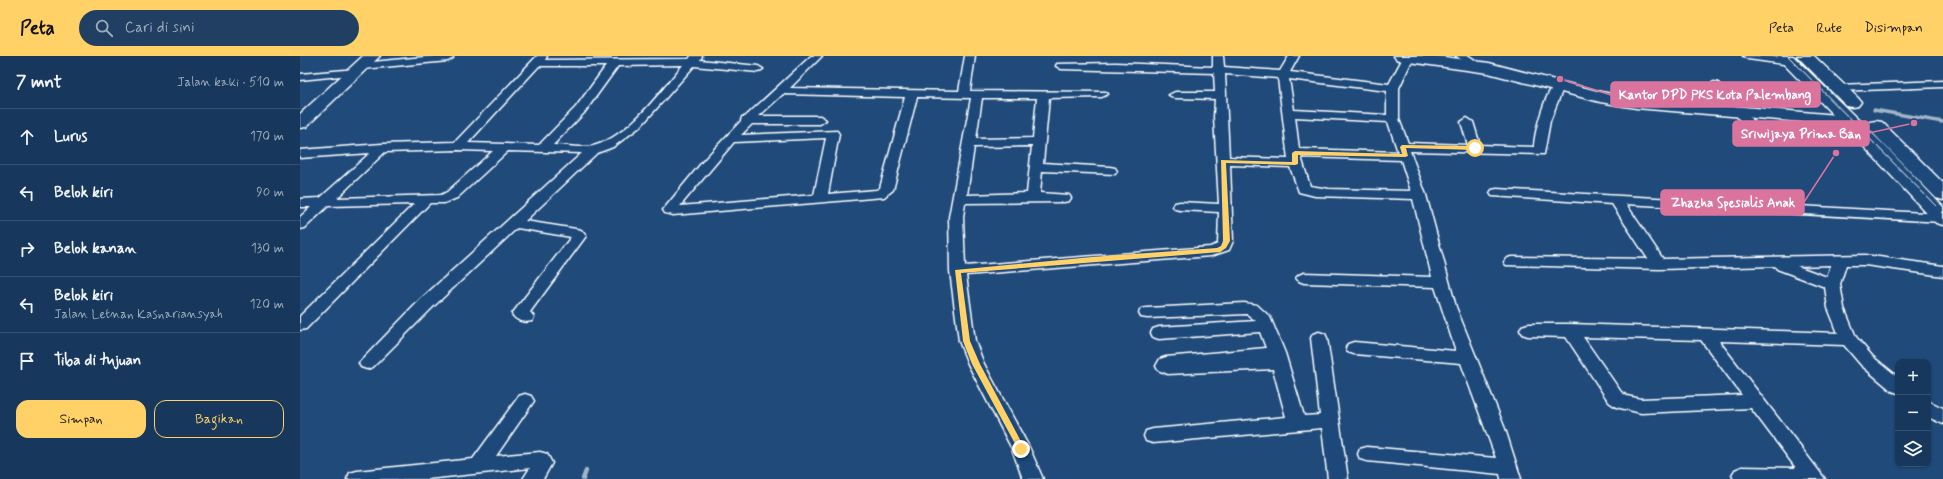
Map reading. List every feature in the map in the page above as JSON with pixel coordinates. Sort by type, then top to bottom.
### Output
[{"type":"main road","points":[[1805,56],[1943,194]]},
{"type":"main road","points":[[1406,57],[1480,67],[1600,97],[1636,103],[1850,121]]},
{"type":"main road","points":[[1787,59],[1850,121],[1942,219]]},
{"type":"main road","points":[[301,120],[363,64]]},
{"type":"street","points":[[817,56],[746,120],[697,174],[671,210],[820,198],[871,196],[879,194],[886,190],[912,94]]},
{"type":"street","points":[[970,56],[971,95],[968,143],[956,217],[957,269],[967,341],[976,364],[1021,449],[1033,479]]},
{"type":"street","points":[[957,269],[1218,250],[1224,247],[1226,241],[1226,208],[1220,117],[1220,70],[1218,56]]},
{"type":"street","points":[[1294,56],[1283,75],[1290,113],[1295,158],[1304,188],[1310,191],[1419,195]]},
{"type":"street","points":[[1461,56],[1480,67]]},
{"type":"street","points":[[1748,56],[1787,59]]},
{"type":"street","points":[[1367,454],[1510,473],[1485,400],[1466,358],[1449,312],[1419,195],[1393,119],[1392,102],[1394,88],[1406,57]]},
{"type":"street","points":[[300,77],[363,64],[448,58]]},
{"type":"street","points":[[300,154],[382,148],[458,146],[593,150],[608,145],[627,132],[643,117],[694,59]]},
{"type":"street","points":[[458,146],[539,60],[614,63],[694,59],[758,68]]},
{"type":"street","points":[[543,148],[580,110],[614,63]]},
{"type":"street","points":[[1061,66],[1138,66],[1220,70],[1283,75],[1394,88]]},
{"type":"street","points":[[1837,88],[1943,84]]},
{"type":"street","points":[[1714,85],[1757,134]]},
{"type":"street","points":[[1223,161],[1475,148],[1541,150],[1540,138],[1544,121],[1558,86]]},
{"type":"street","points":[[780,90],[971,95],[1102,94]]},
{"type":"street","points":[[1033,197],[1043,95]]},
{"type":"street","points":[[1174,95],[1221,96]]},
{"type":"street","points":[[1290,113],[1393,119]]},
{"type":"street","points":[[746,120],[820,120]]},
{"type":"street","points":[[1467,122],[1475,148]]},
{"type":"street","points":[[730,139],[833,134],[820,198]]},
{"type":"street","points":[[968,143],[1038,142]]},
{"type":"street","points":[[300,203],[444,199],[450,196],[505,147]]},
{"type":"street","points":[[300,225],[382,148]]},
{"type":"street","points":[[367,364],[428,302],[593,150]]},
{"type":"street","points":[[1036,167],[1110,170]]},
{"type":"street","points":[[1498,193],[1942,219]]},
{"type":"street","points":[[958,199],[1033,197],[1064,198]]},
{"type":"street","points":[[1616,199],[1659,264]]},
{"type":"street","points":[[300,325],[426,200]]},
{"type":"street","points":[[1180,206],[1226,208]]},
{"type":"street","points":[[512,223],[576,233],[579,236],[523,315]]},
{"type":"street","points":[[1840,260],[1832,284],[1836,308],[1849,339],[1867,360],[1895,384]]},
{"type":"street","points":[[1511,262],[1659,264],[1876,260],[1943,271]]},
{"type":"street","points":[[1772,263],[1832,284]]},
{"type":"street","points":[[1304,278],[1441,282]]},
{"type":"street","points":[[1147,313],[1247,308],[1259,314],[1266,326],[1278,358],[1297,423]]},
{"type":"street","points":[[1159,332],[1266,326]]},
{"type":"street","points":[[1528,330],[1849,339]]},
{"type":"street","points":[[1570,330],[1616,397],[1622,402],[1641,406],[1754,401]]},
{"type":"street","points":[[1705,334],[1754,401],[1814,477]]},
{"type":"street","points":[[1319,338],[1338,479]]},
{"type":"street","points":[[1354,348],[1466,358]]},
{"type":"street","points":[[1278,358],[1168,368],[1164,366],[1166,363],[1278,358]]},
{"type":"street","points":[[479,465],[525,402]]},
{"type":"street","points":[[1931,410],[1943,417]]},
{"type":"street","points":[[1153,436],[1330,421]]},
{"type":"street","points":[[357,479],[540,459],[543,463],[533,479]]},
{"type":"street","points":[[1742,475],[1814,477]]},
{"type":"waterway","points":[[1874,110],[1943,122]]},
{"type":"waterway","points":[[583,479],[586,471]]},
{"type":"tram line","points":[[1788,56],[1943,213]]},
{"type":"place","name":"Kantor DPD PKS Kota Palembang","points":[[1560,79]]},
{"type":"place","name":"Sriwijaya Prima Ban","points":[[1914,123]]},
{"type":"place","name":"Zhazha Spesialis Anak","points":[[1836,153]]},
{"type":"route","points":[[1021,449],[996,399],[976,364],[967,341],[958,271],[1218,250],[1226,244],[1226,208],[1223,161],[1295,164],[1295,153],[1405,156],[1402,147],[1475,148]]}]
